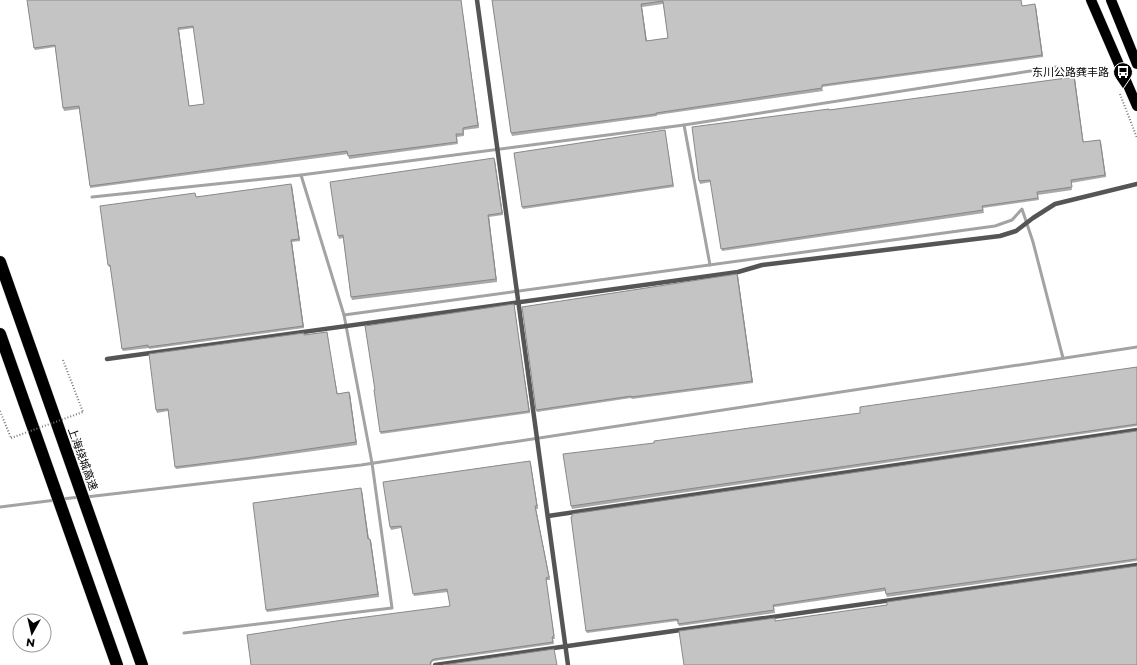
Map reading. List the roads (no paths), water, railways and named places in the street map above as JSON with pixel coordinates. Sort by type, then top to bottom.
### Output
[{"type":"highway","name":"上海绕城高速","points":[[0,262],[142,665]]},
{"type":"highway","points":[[0,334],[117,665]]},
{"type":"main road","points":[[1091,0],[1137,106]]},
{"type":"main road","points":[[1111,0],[1137,64]]},
{"type":"lane","points":[[477,0],[568,665]]},
{"type":"lane","points":[[107,359],[738,272],[762,265],[1000,236],[1016,231],[1055,204],[1137,184]]},
{"type":"lane","points":[[548,516],[1137,430]]},
{"type":"lane","points":[[435,665],[1137,565]]},
{"type":"waterway","points":[[684,125],[1056,67]]},
{"type":"waterway","points":[[301,175],[684,125],[710,265]]},
{"type":"waterway","points":[[92,197],[301,175],[344,315],[372,463],[392,608],[184,633]]},
{"type":"waterway","points":[[344,315],[995,226],[1012,220],[1022,209],[1033,242],[1063,358]]},
{"type":"waterway","points":[[86,497],[361,465],[1137,347]]},
{"type":"waterway","points":[[62,499],[80,497]]},
{"type":"waterway","points":[[0,507],[56,500]]},
{"type":"place","name":"东川公路龚丰路","points":[[1123,89]]}]
